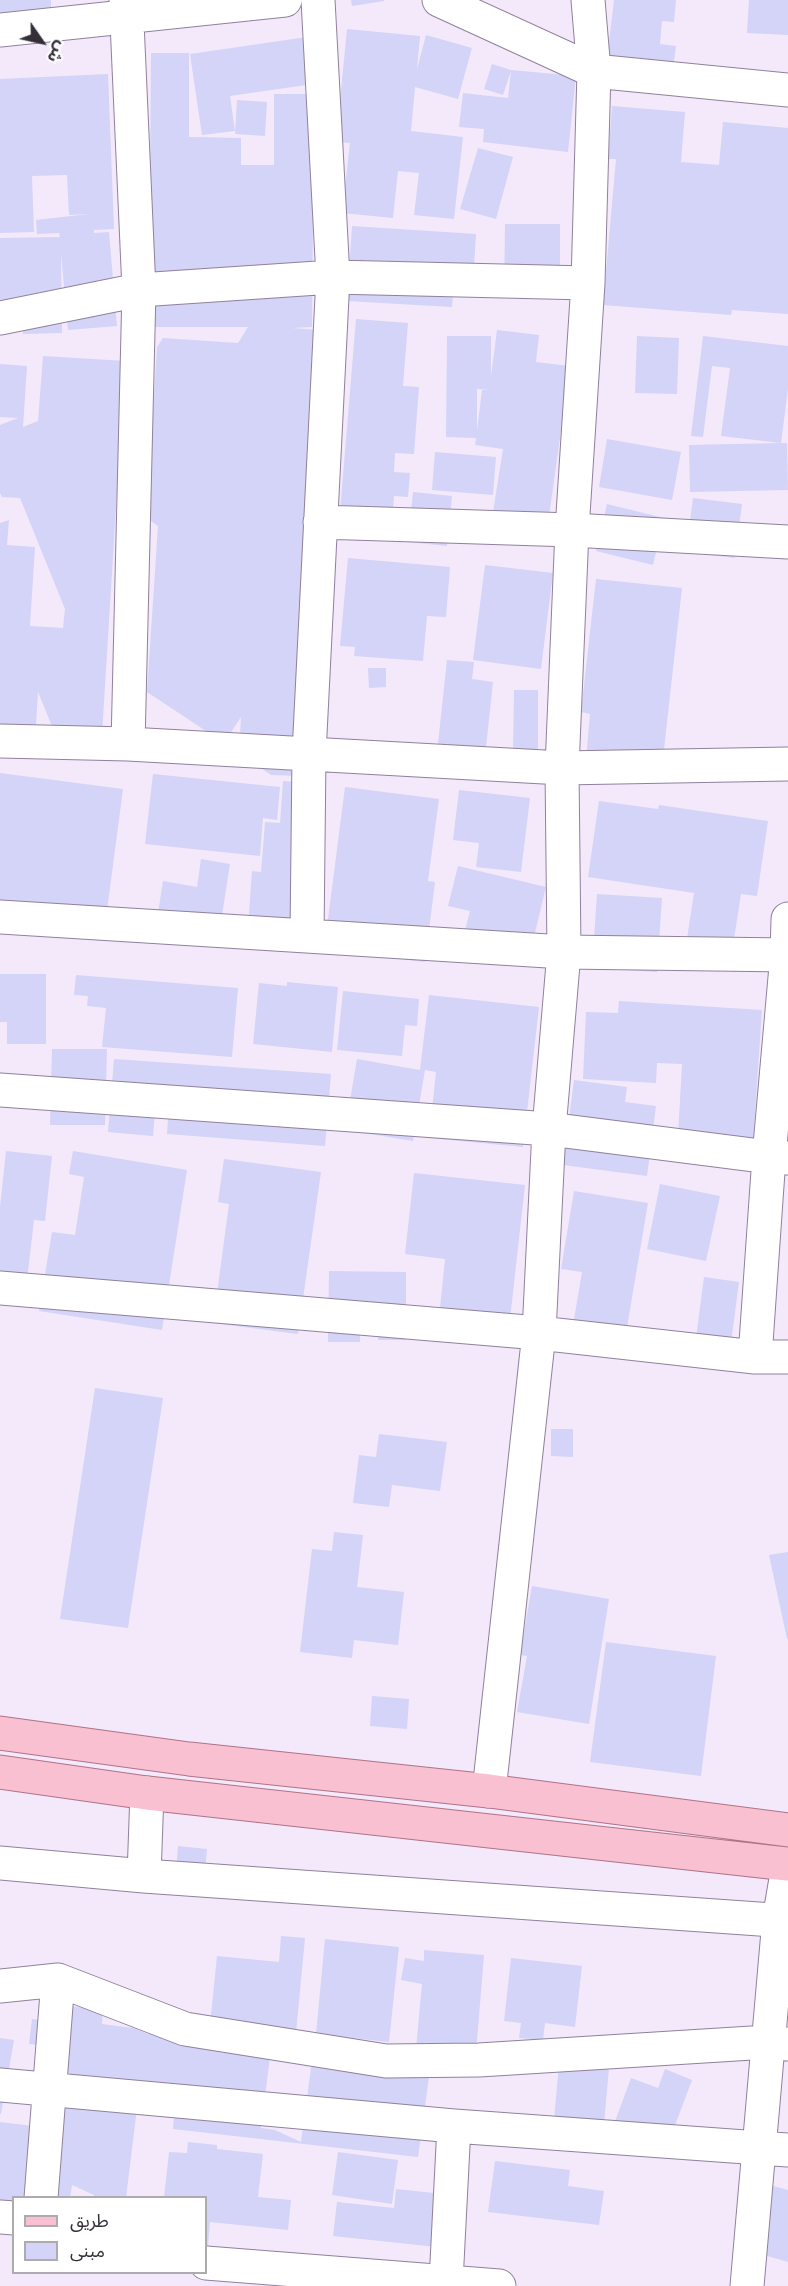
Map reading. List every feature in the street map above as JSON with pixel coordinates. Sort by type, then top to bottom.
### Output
[{"type":"main road","points":[[0,1733],[189,1759],[489,1791],[788,1830]]},
{"type":"main road","points":[[0,1772],[147,1793],[788,1865]]},
{"type":"street","points":[[0,30],[127,9],[285,0]]},
{"type":"street","points":[[307,936],[309,754],[333,277],[318,0]]},
{"type":"street","points":[[439,0],[594,71],[788,90]]},
{"type":"street","points":[[489,1791],[539,1333],[549,1129],[564,952],[562,768],[572,530],[588,283],[594,71],[588,0]]},
{"type":"street","points":[[127,9],[139,290],[128,744]]},
{"type":"street","points":[[0,318],[139,290],[333,277],[588,283]]},
{"type":"street","points":[[320,522],[572,530],[788,542]]},
{"type":"street","points":[[0,741],[128,744],[562,768],[788,764]]},
{"type":"street","points":[[0,917],[564,952],[788,955]]},
{"type":"street","points":[[755,1357],[779,1157],[788,919]]},
{"type":"street","points":[[0,1090],[549,1129],[779,1157]]},
{"type":"street","points":[[0,1288],[539,1333],[755,1357],[788,1357]]},
{"type":"street","points":[[144,1876],[147,1793]]},
{"type":"street","points":[[0,1863],[144,1876],[784,1920]]},
{"type":"street","points":[[747,2286],[774,2149],[788,1865]]},
{"type":"street","points":[[0,1986],[58,1980],[185,2029],[386,2061],[479,2060],[778,2043]]},
{"type":"street","points":[[41,2196],[58,1980]]},
{"type":"street","points":[[0,2085],[454,2126],[774,2149]]},
{"type":"street","points":[[446,2282],[454,2126]]},
{"type":"street","points":[[207,2263],[499,2286]]},
{"type":"building","points":[[0,0],[51,0],[50,42],[21,41],[23,13],[4,12],[2,47],[0,46]]},
{"type":"building","points":[[351,0],[384,0],[384,1],[352,6]]},
{"type":"building","points":[[614,0],[676,0],[674,22],[662,21],[660,44],[676,46],[672,76],[606,68]]},
{"type":"building","points":[[749,0],[788,0],[788,35],[747,33]]},
{"type":"building","points":[[347,29],[420,36],[417,69],[426,35],[472,48],[458,99],[415,87],[411,131],[463,137],[454,219],[414,215],[419,173],[398,171],[393,218],[342,213],[350,143],[336,142]]},
{"type":"building","points":[[307,37],[313,84],[230,96],[235,131],[202,135],[190,54]]},
{"type":"building","points":[[151,53],[189,53],[189,137],[241,138],[241,165],[274,165],[274,94],[314,94],[312,327],[292,328],[319,330],[300,776],[271,775],[239,753],[241,717],[224,743],[147,692],[158,526],[135,510],[149,475],[157,347],[163,338],[238,343],[248,327],[149,327]]},
{"type":"building","points":[[492,64],[511,70],[576,76],[568,152],[483,142],[484,129],[459,127],[463,93],[508,98],[511,71],[503,95],[484,89]]},
{"type":"building","points":[[108,74],[114,229],[94,230],[94,233],[109,232],[117,326],[68,330],[61,253],[62,333],[23,334],[23,311],[0,311],[0,238],[60,237],[59,233],[37,234],[36,220],[89,214],[69,215],[67,175],[32,176],[34,232],[0,233],[0,79]]},
{"type":"building","points":[[237,100],[267,102],[265,136],[235,134]]},
{"type":"building","points":[[612,106],[685,112],[681,162],[719,165],[723,122],[788,128],[788,314],[732,310],[731,315],[603,305],[616,159],[608,159]]},
{"type":"building","points":[[478,148],[513,157],[496,219],[460,209]]},
{"type":"building","points":[[505,224],[560,224],[560,297],[504,297]]},
{"type":"building","points":[[352,226],[476,234],[474,267],[455,266],[452,307],[347,301]]},
{"type":"building","points":[[356,319],[408,323],[403,386],[419,387],[414,454],[395,453],[394,472],[410,473],[408,497],[394,496],[391,540],[338,536]]},
{"type":"building","points":[[497,330],[539,335],[536,362],[570,366],[546,538],[490,531],[503,449],[475,445],[476,438],[446,437],[447,336],[491,336],[491,376]],"holes":[[[477,389],[489,390],[482,390],[477,431]]]},
{"type":"building","points":[[637,336],[679,338],[677,394],[635,393]]},
{"type":"building","points":[[703,336],[788,346],[788,389],[781,443],[721,436],[730,368],[712,366],[703,437],[691,436]]},
{"type":"building","points":[[43,356],[125,361],[101,751],[61,748],[38,692],[34,758],[0,756],[0,523],[9,520],[7,545],[35,547],[30,626],[63,628],[65,609],[20,498],[2,497],[0,493],[0,425],[18,418],[0,417],[0,364],[27,366],[23,427],[38,421]]},
{"type":"building","points":[[607,439],[681,452],[672,500],[599,487]]},
{"type":"building","points":[[787,443],[788,490],[690,492],[689,445]]},
{"type":"building","points":[[435,452],[496,457],[493,495],[432,490]]},
{"type":"building","points":[[413,492],[452,496],[447,546],[408,542]]},
{"type":"building","points":[[693,498],[742,504],[735,558],[686,552]]},
{"type":"building","points":[[607,504],[664,518],[653,565],[596,551]]},
{"type":"building","points":[[348,558],[450,567],[446,617],[427,616],[423,661],[354,656],[355,647],[340,646]]},
{"type":"building","points":[[485,565],[553,573],[541,669],[473,660]]},
{"type":"building","points":[[596,579],[682,588],[662,767],[586,759],[590,714],[581,712]]},
{"type":"building","points":[[447,660],[474,662],[472,679],[493,682],[484,766],[436,762]]},
{"type":"building","points":[[368,668],[386,668],[386,687],[369,688]]},
{"type":"building","points":[[514,690],[538,690],[538,754],[513,754]]},
{"type":"building","points":[[0,773],[123,789],[103,941],[0,928]]},
{"type":"building","points":[[153,774],[280,787],[277,820],[263,818],[260,856],[145,844]]},
{"type":"building","points":[[283,781],[309,783],[298,931],[248,928],[252,871],[261,872],[265,822],[280,823]]},
{"type":"building","points":[[345,787],[439,799],[428,881],[435,882],[425,962],[324,950]]},
{"type":"building","points":[[459,790],[530,798],[521,872],[476,867],[479,843],[453,840]]},
{"type":"building","points":[[599,801],[658,809],[659,805],[768,821],[757,896],[741,894],[730,965],[684,958],[694,893],[588,877]]},
{"type":"building","points":[[201,859],[230,864],[218,941],[155,932],[163,881],[197,887]]},
{"type":"building","points":[[458,866],[546,887],[532,945],[460,951],[470,911],[448,906]]},
{"type":"building","points":[[597,894],[662,898],[657,972],[592,968]]},
{"type":"building","points":[[0,974],[46,974],[46,1044],[7,1044],[7,1022],[0,1022]]},
{"type":"building","points":[[76,975],[238,988],[232,1057],[102,1047],[106,1008],[87,1006],[88,996],[74,995]]},
{"type":"building","points":[[287,982],[338,987],[332,1052],[253,1044],[259,983],[287,986]]},
{"type":"building","points":[[343,991],[419,999],[417,1026],[405,1025],[402,1056],[337,1050]]},
{"type":"building","points":[[429,995],[539,1007],[523,1147],[429,1138],[436,1072],[425,1070],[413,1141],[345,1130],[357,1059],[420,1070]]},
{"type":"building","points":[[619,1001],[762,1010],[752,1158],[677,1154],[682,1064],[657,1063],[656,1083],[583,1079],[586,1012],[618,1013]]},
{"type":"building","points":[[52,1049],[107,1049],[105,1125],[50,1125]]},
{"type":"building","points":[[114,1059],[331,1074],[325,1146],[167,1134],[170,1089],[157,1088],[153,1136],[108,1132]]},
{"type":"building","points":[[574,1080],[627,1087],[625,1102],[656,1106],[647,1176],[563,1165]]},
{"type":"building","points":[[6,1151],[52,1156],[45,1221],[34,1220],[26,1289],[0,1287],[0,1207]]},
{"type":"building","points":[[73,1151],[187,1170],[162,1330],[39,1311],[52,1232],[75,1235],[84,1177],[69,1174]]},
{"type":"building","points":[[224,1159],[321,1172],[298,1334],[213,1323],[229,1204],[218,1202]]},
{"type":"building","points":[[414,1173],[525,1185],[507,1346],[437,1338],[445,1259],[405,1254]]},
{"type":"building","points":[[660,1184],[720,1196],[706,1261],[647,1249]]},
{"type":"building","points":[[574,1191],[648,1203],[623,1351],[570,1343],[582,1272],[561,1269]]},
{"type":"building","points":[[329,1271],[406,1272],[406,1340],[378,1340],[379,1323],[360,1322],[360,1342],[328,1342]]},
{"type":"building","points":[[704,1277],[739,1282],[731,1343],[696,1338]]},
{"type":"building","points":[[95,1388],[163,1398],[128,1628],[60,1619]]},
{"type":"building","points":[[551,1429],[573,1429],[573,1457],[551,1456]]},
{"type":"building","points":[[379,1434],[447,1442],[440,1491],[392,1485],[389,1507],[353,1503],[359,1455],[376,1457]]},
{"type":"building","points":[[334,1532],[363,1535],[357,1587],[404,1592],[398,1645],[354,1640],[352,1658],[300,1652],[312,1549],[332,1551]]},
{"type":"building","points":[[788,1552],[788,1639],[787,1639],[769,1555]]},
{"type":"building","points":[[532,1586],[609,1599],[589,1724],[517,1712],[527,1656],[520,1655]]},
{"type":"building","points":[[606,1642],[716,1656],[701,1776],[590,1762]]},
{"type":"building","points":[[372,1696],[409,1699],[407,1729],[370,1726]]},
{"type":"building","points":[[178,1846],[207,1849],[205,1873],[176,1871]]},
{"type":"building","points":[[281,1936],[305,1938],[296,2033],[210,2025],[217,1956],[279,1962]]},
{"type":"building","points":[[325,1939],[399,1947],[389,2042],[316,2034]]},
{"type":"building","points":[[424,1950],[484,1955],[476,2053],[416,2049],[422,1984],[401,1980],[405,1958],[424,1961]]},
{"type":"building","points":[[511,1958],[582,1966],[575,2027],[545,2023],[543,2040],[519,2038],[521,2023],[504,2021]]},
{"type":"building","points":[[69,2006],[103,2010],[102,2024],[133,2028],[148,2034],[271,2049],[261,2128],[275,2130],[301,2142],[313,2053],[429,2077],[418,2157],[173,2129],[174,2116],[140,2084],[126,2196],[94,2196],[72,2185],[70,2196],[52,2196],[60,2178],[49,2172]]},
{"type":"building","points":[[32,2019],[52,2022],[48,2046],[29,2044]]},
{"type":"building","points":[[0,2038],[14,2040],[1,2114],[0,2114]]},
{"type":"building","points":[[559,2064],[609,2068],[604,2124],[554,2120]]},
{"type":"building","points":[[665,2069],[692,2080],[668,2144],[614,2124],[631,2078],[658,2088]]},
{"type":"building","points":[[0,2122],[41,2127],[33,2196],[12,2196],[12,2208],[0,2210]]},
{"type":"building","points":[[188,2142],[217,2145],[217,2149],[263,2154],[258,2197],[291,2200],[288,2230],[210,2222],[207,2246],[207,2196],[164,2196],[169,2152],[187,2153]]},
{"type":"building","points":[[338,2152],[398,2160],[392,2204],[332,2195]]},
{"type":"building","points":[[495,2161],[570,2170],[568,2186],[604,2191],[599,2225],[488,2212]]},
{"type":"building","points":[[752,2180],[788,2190],[788,2262],[757,2253]]},
{"type":"building","points":[[396,2189],[443,2194],[437,2247],[333,2236],[337,2202],[394,2208]]}]
